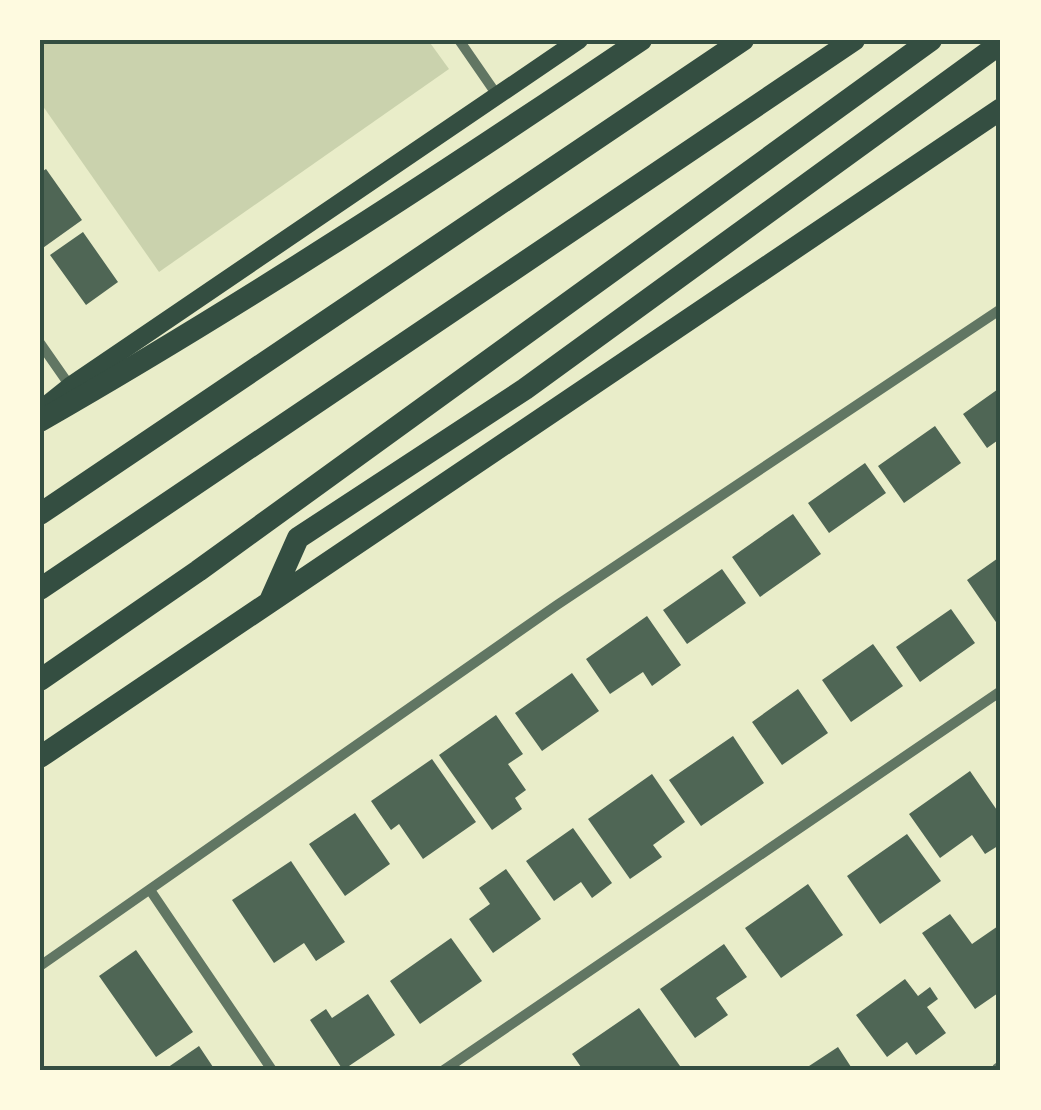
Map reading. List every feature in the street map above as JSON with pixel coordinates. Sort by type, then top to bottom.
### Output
[{"type":"highway","points":[[40,422],[145,361],[454,166],[641,40]]},
{"type":"highway","points":[[40,514],[744,40]]},
{"type":"highway","points":[[40,589],[854,40]]},
{"type":"highway","points":[[40,680],[198,571],[932,40]]},
{"type":"highway","points":[[270,601],[298,538],[525,389],[1001,43]]},
{"type":"highway","points":[[40,757],[1001,109]]},
{"type":"main road","points":[[40,410],[579,40]]},
{"type":"street","points":[[459,40],[497,95]]},
{"type":"street","points":[[40,966],[556,605],[1001,309]]},
{"type":"street","points":[[40,343],[70,386]]},
{"type":"street","points":[[444,1070],[1001,691]]},
{"type":"street","points":[[150,890],[272,1070]]},
{"type":"green space","points":[[40,40],[428,40],[449,69],[159,272],[40,102]]},
{"type":"building","points":[[46,169],[82,220],[40,250],[40,173]]},
{"type":"building","points":[[83,232],[118,282],[86,305],[50,255]]},
{"type":"building","points":[[1001,387],[1001,438],[987,448],[963,414]]},
{"type":"building","points":[[935,426],[961,463],[904,503],[878,466]]},
{"type":"building","points":[[865,463],[886,493],[829,533],[808,503]]},
{"type":"building","points":[[793,514],[821,554],[760,597],[732,557]]},
{"type":"building","points":[[1001,556],[1001,623],[998,625],[967,580]]},
{"type":"building","points":[[722,569],[746,603],[687,644],[663,610]]},
{"type":"building","points":[[951,609],[975,643],[920,682],[896,647]]},
{"type":"building","points":[[647,616],[681,665],[652,686],[643,672],[610,694],[586,659]]},
{"type":"building","points":[[873,644],[903,686],[851,722],[822,680]]},
{"type":"building","points":[[572,673],[599,711],[542,751],[515,713]]},
{"type":"building","points":[[798,689],[828,733],[782,765],[752,722]]},
{"type":"building","points":[[496,715],[523,754],[508,764],[526,790],[515,798],[522,809],[492,830],[439,755]]},
{"type":"building","points":[[733,736],[764,783],[701,826],[669,780]]},
{"type":"building","points":[[432,759],[476,822],[423,859],[399,824],[391,830],[371,801]]},
{"type":"building","points":[[970,771],[1001,816],[1001,844],[985,854],[972,835],[940,858],[909,814]]},
{"type":"building","points":[[652,774],[685,822],[653,845],[662,857],[630,879],[588,819]]},
{"type":"building","points":[[355,813],[390,864],[345,896],[309,844]]},
{"type":"building","points":[[573,828],[612,883],[592,898],[581,882],[554,901],[526,861]]},
{"type":"building","points":[[907,834],[941,881],[880,924],[847,876]]},
{"type":"building","points":[[291,861],[345,942],[316,961],[304,943],[274,963],[232,900]]},
{"type":"building","points":[[506,869],[541,919],[493,953],[469,919],[490,904],[479,888]]},
{"type":"building","points":[[808,884],[843,935],[781,978],[745,928]]},
{"type":"building","points":[[950,914],[972,944],[1001,924],[1001,991],[975,1009],[922,933]]},
{"type":"building","points":[[451,938],[482,981],[420,1024],[390,981]]},
{"type":"building","points":[[724,944],[747,977],[716,998],[728,1015],[695,1038],[660,989]]},
{"type":"building","points":[[136,950],[193,1032],[156,1057],[99,976]]},
{"type":"building","points":[[905,979],[918,996],[930,987],[938,999],[927,1007],[946,1033],[916,1055],[907,1042],[887,1057],[856,1015]]},
{"type":"building","points":[[368,994],[395,1035],[343,1070],[310,1020],[326,1009],[332,1018]]},
{"type":"building","points":[[639,1008],[680,1066],[673,1070],[583,1070],[572,1054]]},
{"type":"building","points":[[199,1046],[215,1070],[164,1070]]},
{"type":"building","points":[[838,1047],[853,1070],[803,1070]]}]
